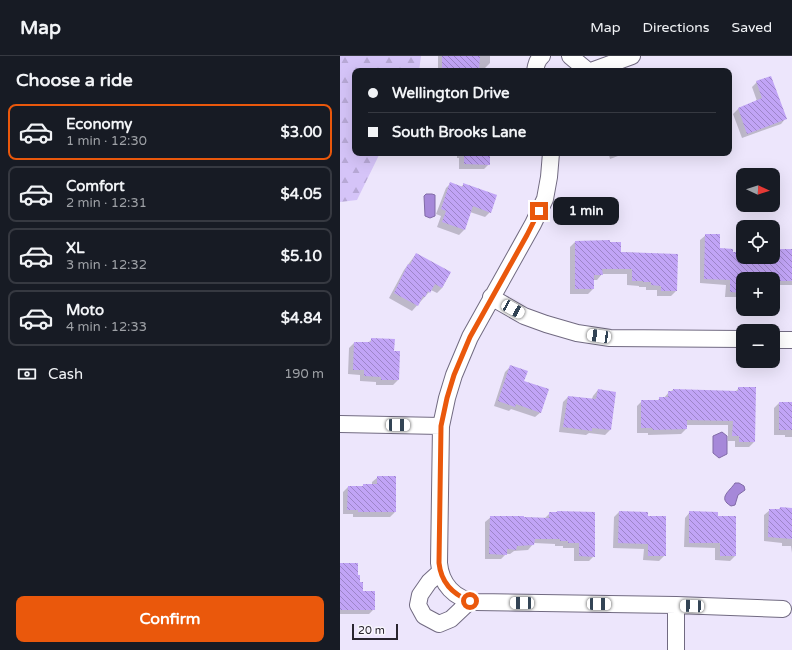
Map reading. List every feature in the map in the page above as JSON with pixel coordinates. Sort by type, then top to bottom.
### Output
[{"type":"street","points":[[536,68],[539,58],[542,56]]},
{"type":"street","points":[[570,56],[586,68]]},
{"type":"street","points":[[598,68],[632,56]]},
{"type":"street","points":[[551,156],[545,199],[524,240],[491,297],[462,354],[447,398],[441,426],[439,563],[440,572],[444,581],[451,590],[461,598],[470,601],[676,605],[782,609]]},
{"type":"street","points":[[491,297],[524,316],[577,333],[610,338],[736,340]]},
{"type":"street","points":[[780,340],[792,340]]},
{"type":"street","points":[[340,424],[441,426]]},
{"type":"street","points":[[440,572],[429,582],[420,595],[418,605],[424,616],[439,624],[451,619],[470,601]]},
{"type":"street","points":[[676,605],[676,650]]},
{"type":"green space","points":[[340,56],[421,56],[419,68],[352,68],[352,156],[379,156],[357,200],[340,202]]},
{"type":"shaded area","points":[[426,194],[435,195],[435,216],[430,218],[425,216],[424,196]]},
{"type":"shaded area","points":[[722,432],[727,436],[727,454],[719,458],[713,453],[713,436]]},
{"type":"shaded area","points":[[735,483],[739,483],[744,486],[745,490],[738,495],[735,505],[731,506],[725,500],[725,497]]},
{"type":"building","points":[[442,56],[480,56],[479,68],[442,68]]},
{"type":"building","points":[[771,76],[787,119],[747,134],[738,108],[762,98],[756,81]]},
{"type":"building","points":[[464,156],[490,156],[490,165],[464,164]]},
{"type":"building","points":[[450,182],[463,187],[463,183],[497,195],[491,213],[473,206],[465,230],[442,222],[446,211],[441,209]]},
{"type":"building","points":[[705,234],[720,234],[720,248],[733,249],[733,252],[736,252],[736,264],[780,264],[780,249],[792,249],[792,281],[780,281],[780,272],[736,272],[736,292],[730,292],[730,280],[704,279]]},
{"type":"building","points":[[610,240],[610,242],[621,242],[621,252],[678,254],[677,291],[661,291],[661,286],[651,285],[651,282],[632,281],[632,269],[602,269],[603,275],[594,275],[594,289],[575,289],[575,241]]},
{"type":"building","points":[[416,253],[451,272],[442,288],[435,284],[430,293],[428,291],[425,297],[423,296],[418,306],[394,293],[408,264],[410,265]]},
{"type":"building","points":[[371,338],[395,339],[394,351],[400,351],[399,380],[381,380],[381,377],[364,376],[364,370],[353,370],[354,342],[371,342]]},
{"type":"building","points":[[510,365],[528,371],[524,381],[549,389],[541,413],[516,404],[515,407],[498,401]]},
{"type":"building","points":[[738,387],[756,387],[755,442],[739,442],[739,436],[732,436],[733,421],[687,420],[687,429],[653,430],[652,428],[641,428],[641,400],[659,400],[659,397],[668,397],[668,391],[673,391],[673,389],[738,391]]},
{"type":"building","points":[[598,389],[616,392],[611,430],[592,428],[592,431],[563,427],[568,396],[596,399]]},
{"type":"building","points":[[779,402],[792,402],[792,430],[779,430]]},
{"type":"building","points":[[377,476],[396,476],[396,512],[358,512],[358,510],[347,510],[348,486],[377,484]]},
{"type":"building","points":[[780,507],[792,508],[792,539],[768,537],[769,509],[780,509]]},
{"type":"building","points":[[619,511],[648,512],[648,516],[666,516],[666,556],[648,556],[648,544],[618,543]]},
{"type":"building","points":[[689,511],[718,512],[718,516],[736,516],[736,556],[720,556],[720,543],[689,543]]},
{"type":"building","points":[[549,512],[595,512],[595,557],[579,556],[579,543],[568,543],[568,541],[560,541],[560,539],[535,539],[534,545],[517,546],[516,550],[507,549],[507,555],[489,554],[490,516],[549,518]]},
{"type":"building","points":[[340,563],[358,563],[358,575],[360,575],[360,582],[363,582],[363,591],[375,591],[375,610],[340,610]]},
{"type":"route","points":[[470,601],[461,598],[451,590],[444,581],[440,572],[441,426],[447,398],[462,354],[491,297],[521,246],[539,211]]}]
